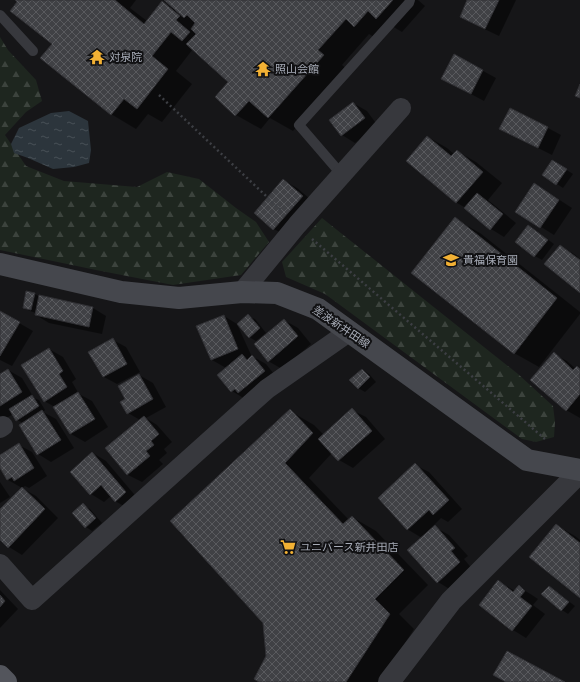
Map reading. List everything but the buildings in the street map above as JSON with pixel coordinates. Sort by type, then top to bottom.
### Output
[{"type":"main road","name":"差波新井田線","points":[[0,264],[121,292],[179,298],[242,292],[276,293],[318,309],[527,460],[580,471]]},
{"type":"main road","points":[[0,676],[6,682]]},
{"type":"street","points":[[242,292],[297,226],[401,108]]},
{"type":"street","points":[[0,564],[32,600],[267,389],[350,331]]},
{"type":"street","points":[[389,682],[451,602],[580,471]]},
{"type":"lane","points":[[342,175],[299,126],[409,3],[410,0]]},
{"type":"lane","points":[[0,15],[33,51]]},
{"type":"path","points":[[159,95],[297,226],[550,444]]},
{"type":"green space","points":[[0,37],[8,50],[36,80],[42,101],[26,112],[5,135],[26,166],[64,181],[137,187],[167,172],[199,179],[256,222],[269,242],[241,275],[173,285],[0,250]]},
{"type":"green space","points":[[322,218],[518,374],[553,406],[555,422],[554,437],[536,442],[522,439],[325,294],[286,277],[282,262]]},
{"type":"water","points":[[69,111],[88,121],[91,150],[89,163],[74,167],[53,169],[14,153],[11,144],[19,128],[51,113]]},
{"type":"place","name":"対泉院","points":[[97,57]]},
{"type":"place","name":"照山会館","points":[[263,69]]},
{"type":"place","name":"貴福保育園","points":[[451,260]]},
{"type":"place","name":"ユニバース新井田店","points":[[288,547]]}]
